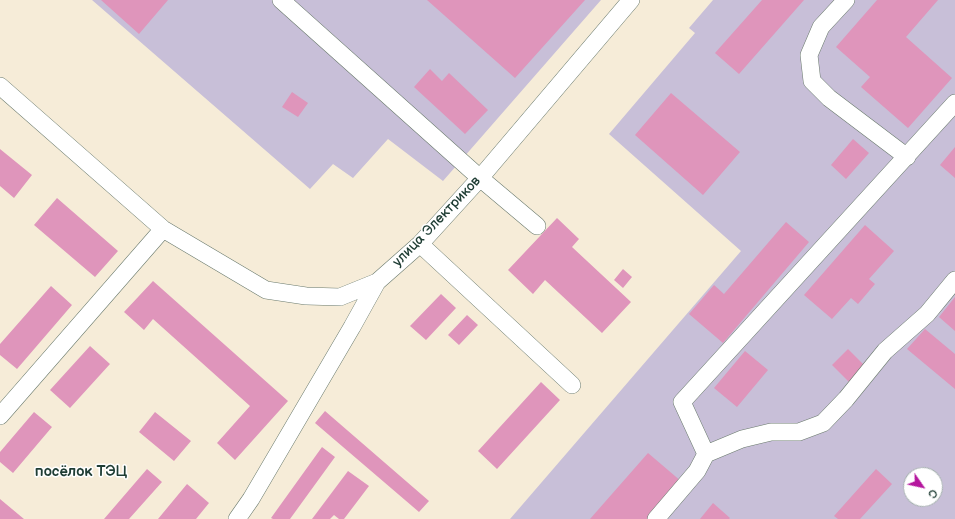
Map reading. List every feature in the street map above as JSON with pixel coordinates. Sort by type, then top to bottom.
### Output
[{"type":"street","points":[[281,0],[480,178],[537,226]]},
{"type":"street","name":"улица Электриков","points":[[0,86],[163,229],[266,290],[306,296],[340,297],[377,282],[420,244],[480,178],[631,0]]},
{"type":"street","points":[[846,0],[821,27],[809,55],[812,81],[829,98],[908,157]]},
{"type":"street","points":[[706,454],[682,402],[908,157],[955,103]]},
{"type":"street","points":[[0,416],[163,229]]},
{"type":"street","points":[[420,244],[572,385]]},
{"type":"street","points":[[656,519],[697,471],[706,454],[742,439],[771,432],[799,432],[823,423],[846,399],[885,351],[927,314],[955,280]]},
{"type":"street","points":[[237,519],[251,499],[377,282]]},
{"type":"shaded area","points":[[92,0],[601,0],[443,181],[388,139],[353,178],[333,164],[310,189]]},
{"type":"shaded area","points":[[713,0],[955,0],[955,519],[510,519],[741,251],[609,134],[695,33],[689,28]]},
{"type":"building","points":[[101,0],[168,0],[139,34]]},
{"type":"building","points":[[427,0],[585,0],[515,78]]},
{"type":"building","points":[[762,0],[804,0],[739,74],[715,53]]},
{"type":"building","points":[[877,0],[938,0],[906,37],[952,78],[908,128],[861,87],[870,77],[836,47]]},
{"type":"building","points":[[430,69],[442,81],[449,73],[488,110],[465,134],[414,87]]},
{"type":"building","points":[[292,92],[308,103],[298,117],[282,107]]},
{"type":"building","points":[[671,93],[740,152],[703,195],[635,135]]},
{"type":"building","points":[[853,139],[869,153],[846,179],[831,165]]},
{"type":"building","points":[[955,147],[955,178],[940,165]]},
{"type":"building","points":[[0,149],[32,175],[14,198],[0,186]]},
{"type":"building","points":[[57,198],[118,251],[95,277],[34,225]]},
{"type":"building","points":[[557,218],[579,239],[572,247],[631,302],[602,333],[545,280],[533,294],[508,270]]},
{"type":"building","points":[[786,222],[809,242],[723,343],[689,314],[714,285],[724,294]]},
{"type":"building","points":[[865,225],[894,251],[869,279],[875,284],[858,304],[851,298],[832,319],[804,295]]},
{"type":"building","points":[[623,269],[632,277],[623,288],[614,280]]},
{"type":"building","points":[[153,281],[288,401],[235,460],[217,443],[250,406],[153,319],[144,330],[124,312]]},
{"type":"building","points":[[51,286],[72,305],[17,369],[0,355],[0,344]]},
{"type":"building","points":[[441,294],[456,308],[426,340],[410,326]]},
{"type":"building","points":[[955,297],[955,331],[939,317]]},
{"type":"building","points":[[467,315],[478,325],[459,345],[448,335]]},
{"type":"building","points":[[925,329],[955,354],[955,389],[907,349]]},
{"type":"building","points":[[90,346],[110,364],[70,408],[50,390]]},
{"type":"building","points":[[848,349],[865,366],[849,382],[832,365]]},
{"type":"building","points":[[745,351],[768,370],[737,407],[714,388]]},
{"type":"building","points":[[541,382],[560,400],[497,469],[478,451]]},
{"type":"building","points":[[325,411],[429,501],[419,512],[315,423]]},
{"type":"building","points":[[34,412],[52,427],[13,473],[0,462],[0,452]]},
{"type":"building","points":[[155,412],[191,441],[174,461],[139,432]]},
{"type":"building","points":[[322,447],[335,457],[290,519],[271,518]]},
{"type":"building","points":[[648,453],[682,482],[650,519],[590,519]]},
{"type":"building","points":[[147,469],[162,482],[129,519],[104,519]]},
{"type":"building","points":[[876,469],[892,484],[860,519],[838,519],[834,516]]},
{"type":"building","points":[[348,471],[369,486],[344,519],[339,519],[334,515],[330,519],[312,519]]},
{"type":"building","points":[[187,484],[209,503],[196,519],[158,519]]},
{"type":"building","points":[[0,499],[24,519],[0,519]]},
{"type":"building","points":[[713,503],[730,518],[700,519]]},
{"type":"district","name":"посёлок ТЭЦ","points":[[81,472]]}]
